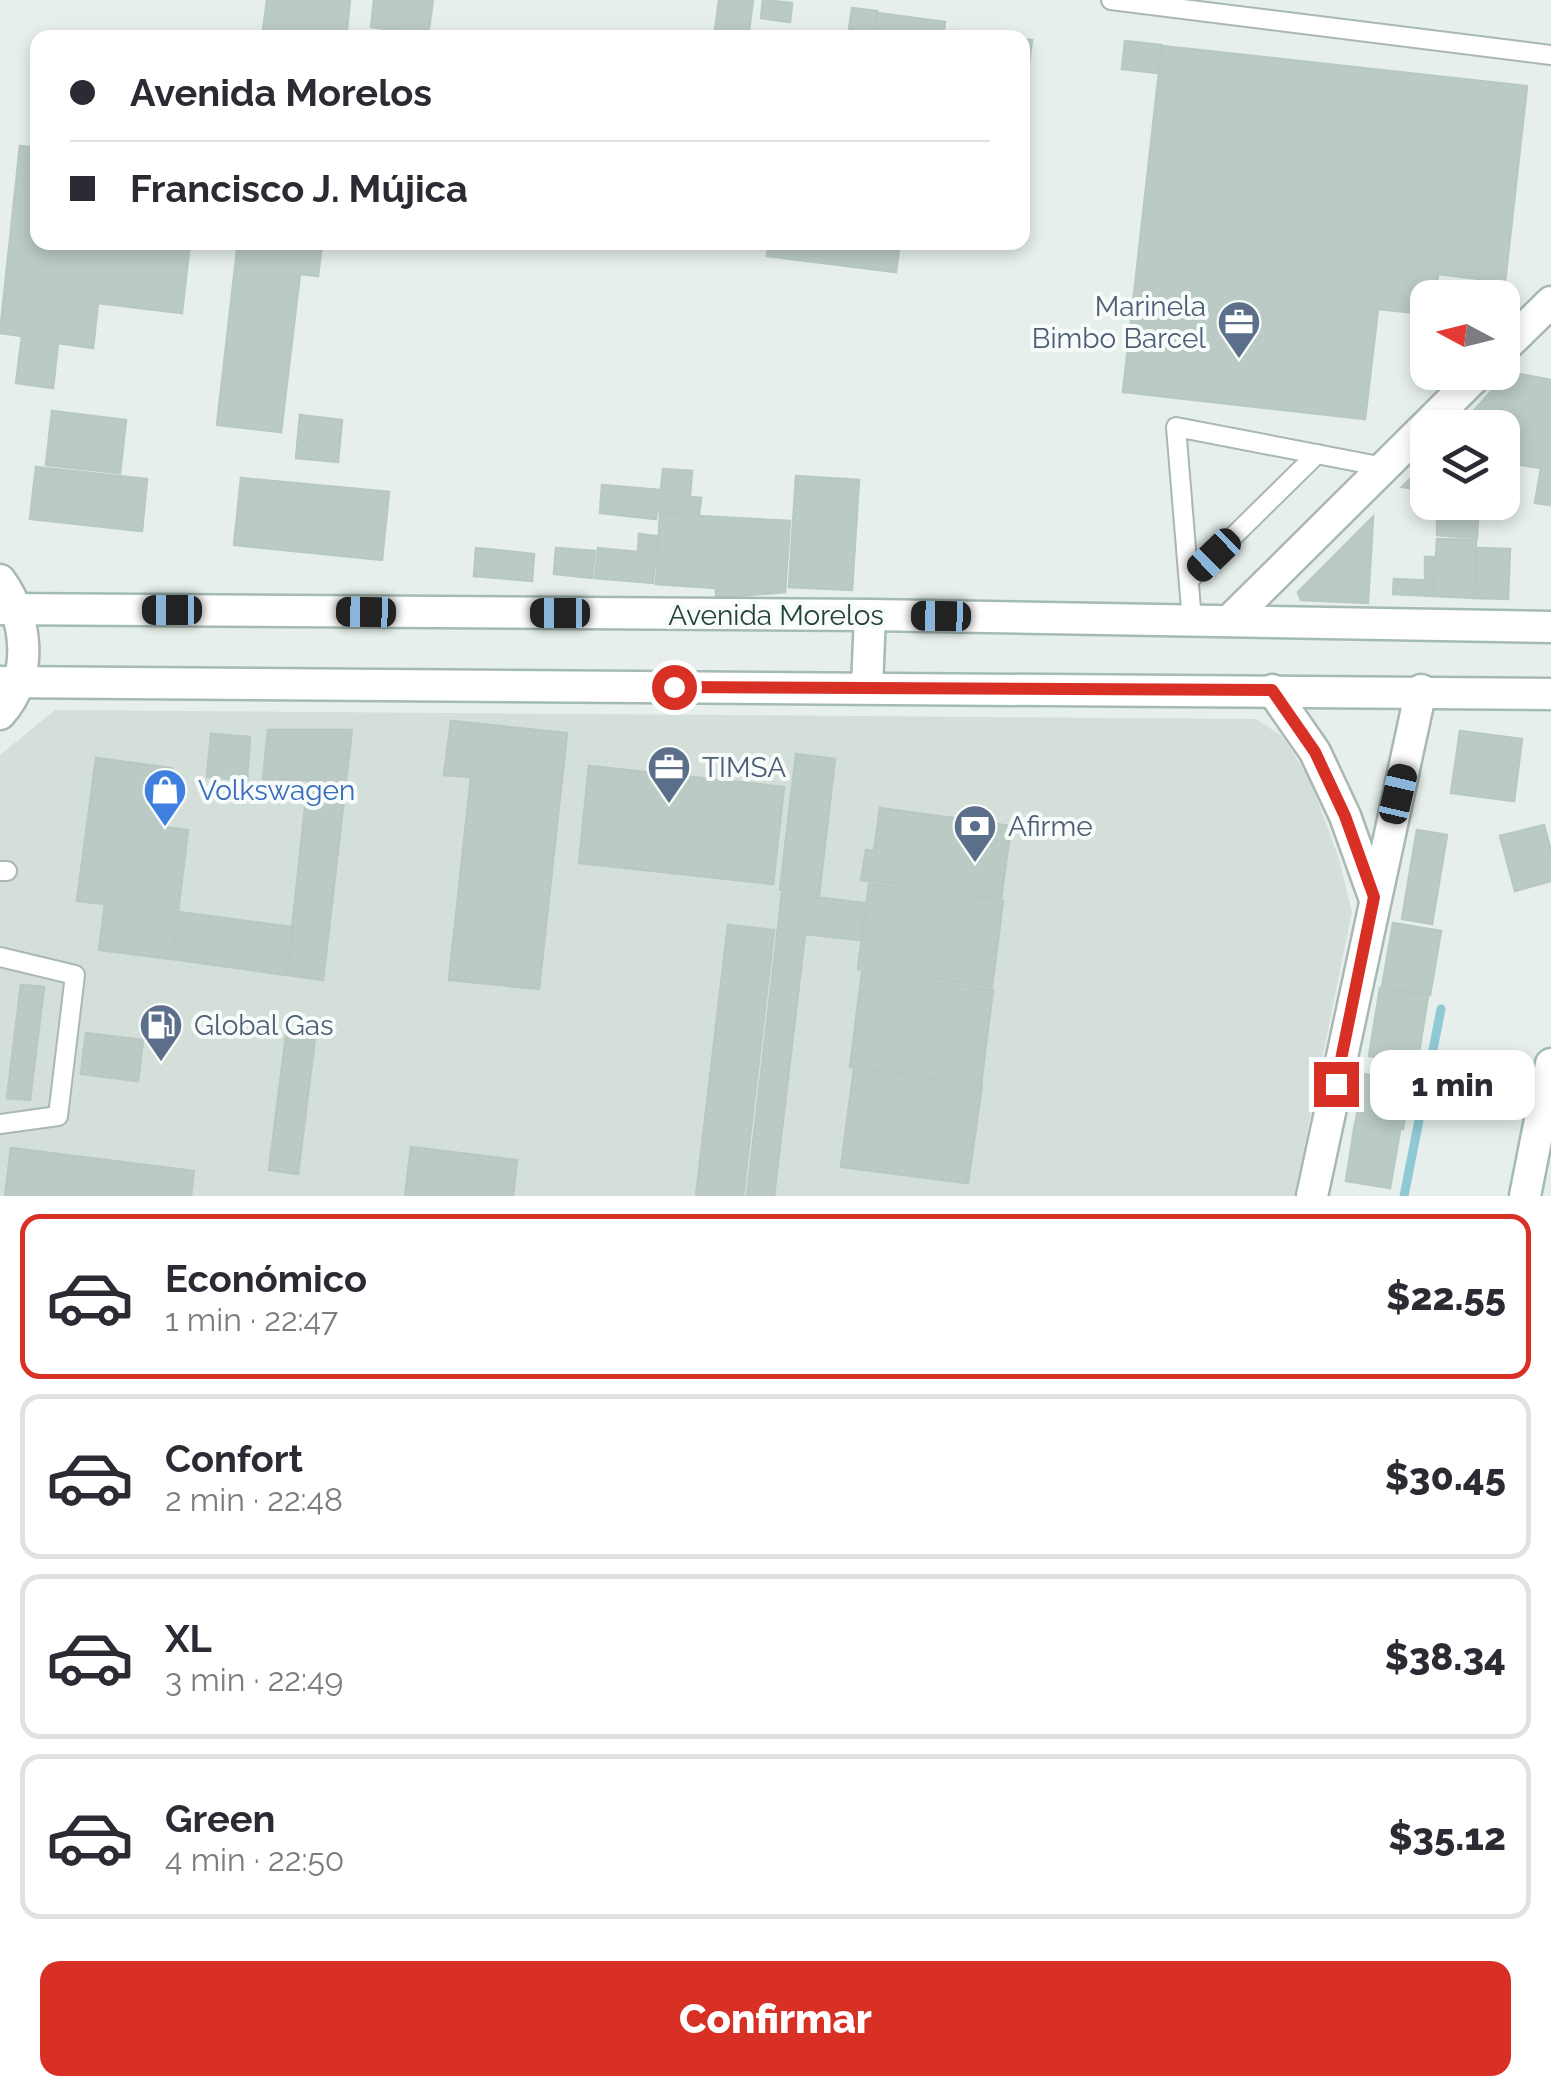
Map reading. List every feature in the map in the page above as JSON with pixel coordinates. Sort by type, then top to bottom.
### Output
[{"type":"main road","points":[[1520,332],[1551,302]]},
{"type":"main road","points":[[1229,621],[1462,390]]},
{"type":"main road","points":[[0,580],[8,609],[23,633],[24,658],[9,682],[0,714]]},
{"type":"main road","name":"Avenida Morelos","points":[[8,609],[870,615],[1551,627]]},
{"type":"main road","points":[[867,688],[870,615]]},
{"type":"main road","points":[[9,682],[1551,694]]},
{"type":"main road","points":[[1272,690],[1315,752],[1345,816],[1374,897]]},
{"type":"main road","points":[[1312,1196],[1421,690]]},
{"type":"main road","points":[[1524,1196],[1551,1064]]},
{"type":"lane","points":[[1112,0],[1551,55]]},
{"type":"lane","points":[[1192,621],[1176,427],[1384,468]]},
{"type":"lane","points":[[1189,580],[1317,454]]},
{"type":"lane","points":[[0,958],[75,975],[58,1116],[0,1124]]},
{"type":"shaded area","points":[[55,710],[1256,719],[1282,736],[1310,779],[1339,859],[1352,912],[1294,1196],[0,1196],[0,755]]},
{"type":"building","points":[[267,0],[350,0],[347,30],[263,30]]},
{"type":"building","points":[[374,0],[433,0],[429,30],[371,27]]},
{"type":"building","points":[[719,0],[753,0],[749,30],[715,30]]},
{"type":"building","points":[[763,0],[792,3],[790,22],[761,18]]},
{"type":"building","points":[[852,8],[877,11],[874,30],[849,30]]},
{"type":"building","points":[[878,13],[945,22],[944,30],[875,30]]},
{"type":"building","points":[[1125,41],[1161,45],[1158,73],[1122,69]]},
{"type":"building","points":[[1162,46],[1527,86],[1505,280],[1438,274],[1437,280],[1410,280],[1410,312],[1378,309],[1365,419],[1123,392]]},
{"type":"building","points":[[20,146],[30,147],[30,250],[189,250],[182,313],[98,303],[93,348],[58,343],[53,388],[16,383],[22,336],[0,333]]},
{"type":"building","points":[[237,250],[321,250],[318,276],[300,274],[281,432],[217,425]]},
{"type":"building","points":[[768,250],[899,250],[896,272],[767,256]]},
{"type":"building","points":[[1520,374],[1551,380],[1551,505],[1535,503],[1541,468],[1520,465],[1520,410],[1474,410],[1493,390],[1520,390]]},
{"type":"building","points":[[52,411],[126,420],[120,473],[46,465]]},
{"type":"building","points":[[300,415],[342,420],[338,462],[296,458]]},
{"type":"building","points":[[36,467],[147,479],[142,531],[30,519]]},
{"type":"building","points":[[663,469],[692,471],[690,497],[701,498],[699,515],[659,512]]},
{"type":"building","points":[[796,476],[859,480],[852,590],[789,587]]},
{"type":"building","points":[[241,478],[389,492],[382,560],[234,545]]},
{"type":"building","points":[[602,485],[659,490],[656,519],[600,513]]},
{"type":"building","points":[[660,514],[790,521],[785,592],[716,598],[716,588],[656,584]]},
{"type":"building","points":[[1373,517],[1368,603],[1301,600],[1298,592]]},
{"type":"building","points":[[1437,520],[1478,520],[1477,538],[1437,535]]},
{"type":"building","points":[[639,534],[657,536],[653,583],[595,578],[598,548],[638,552]]},
{"type":"building","points":[[1437,539],[1476,540],[1474,598],[1434,596]]},
{"type":"building","points":[[476,548],[534,554],[532,581],[474,576]]},
{"type":"building","points":[[556,548],[595,551],[592,578],[554,574]]},
{"type":"building","points":[[1477,548],[1510,549],[1508,599],[1475,598]]},
{"type":"building","points":[[1425,557],[1434,557],[1434,580],[1425,580]]},
{"type":"building","points":[[1394,579],[1433,581],[1433,596],[1393,594]]},
{"type":"building","points":[[451,721],[567,733],[539,989],[449,980],[471,777],[444,775]]},
{"type":"building","points":[[268,730],[352,730],[323,980],[287,975],[308,780],[263,779]]},
{"type":"building","points":[[1460,731],[1522,739],[1514,801],[1451,793]]},
{"type":"building","points":[[211,734],[250,737],[247,780],[207,777]]},
{"type":"building","points":[[796,754],[835,759],[819,895],[780,890]]},
{"type":"building","points":[[96,758],[172,768],[164,827],[188,830],[172,959],[99,950],[105,904],[77,901]]},
{"type":"building","points":[[589,766],[784,787],[773,884],[579,863]]},
{"type":"building","points":[[880,808],[1011,826],[1001,899],[861,880],[866,850],[874,851]]},
{"type":"building","points":[[1544,825],[1551,851],[1551,881],[1515,891],[1500,836]]},
{"type":"building","points":[[1417,830],[1447,835],[1432,924],[1402,919]]},
{"type":"building","points":[[869,884],[1003,901],[992,987],[858,969]]},
{"type":"building","points":[[782,893],[864,903],[860,940],[805,934],[774,1196],[747,1196]]},
{"type":"building","points":[[178,912],[293,927],[287,975],[172,959]]},
{"type":"building","points":[[1393,923],[1441,931],[1430,995],[1382,987]]},
{"type":"building","points":[[728,925],[774,930],[743,1196],[696,1196]]},
{"type":"building","points":[[862,972],[993,990],[981,1084],[850,1067]]},
{"type":"building","points":[[21,985],[44,987],[30,1100],[7,1098]]},
{"type":"building","points":[[1380,988],[1428,996],[1417,1065],[1369,1056]]},
{"type":"building","points":[[86,1033],[143,1040],[138,1081],[81,1074]]},
{"type":"building","points":[[286,1035],[315,1038],[298,1174],[269,1170]]},
{"type":"building","points":[[854,1068],[982,1085],[968,1183],[841,1167]]},
{"type":"building","points":[[1363,1074],[1411,1082],[1403,1129],[1356,1121]]},
{"type":"building","points":[[1355,1123],[1400,1131],[1390,1188],[1346,1181]]},
{"type":"building","points":[[411,1147],[517,1160],[513,1196],[405,1196]]},
{"type":"building","points":[[11,1148],[194,1171],[191,1196],[5,1196]]},
{"type":"waterway","points":[[1404,1196],[1441,1009]]},
{"type":"place","name":"Marinela Bimbo Barcel","points":[[1239,360]]},
{"type":"place","name":"TIMSA","points":[[669,805]]},
{"type":"place","name":"Volkswagen","points":[[165,828]]},
{"type":"place","name":"Afirme","points":[[975,864]]},
{"type":"place","name":"Global Gas","points":[[161,1063]]},
{"type":"route","points":[[674,687],[1272,690],[1315,752],[1345,816],[1374,897],[1336,1084]]}]
